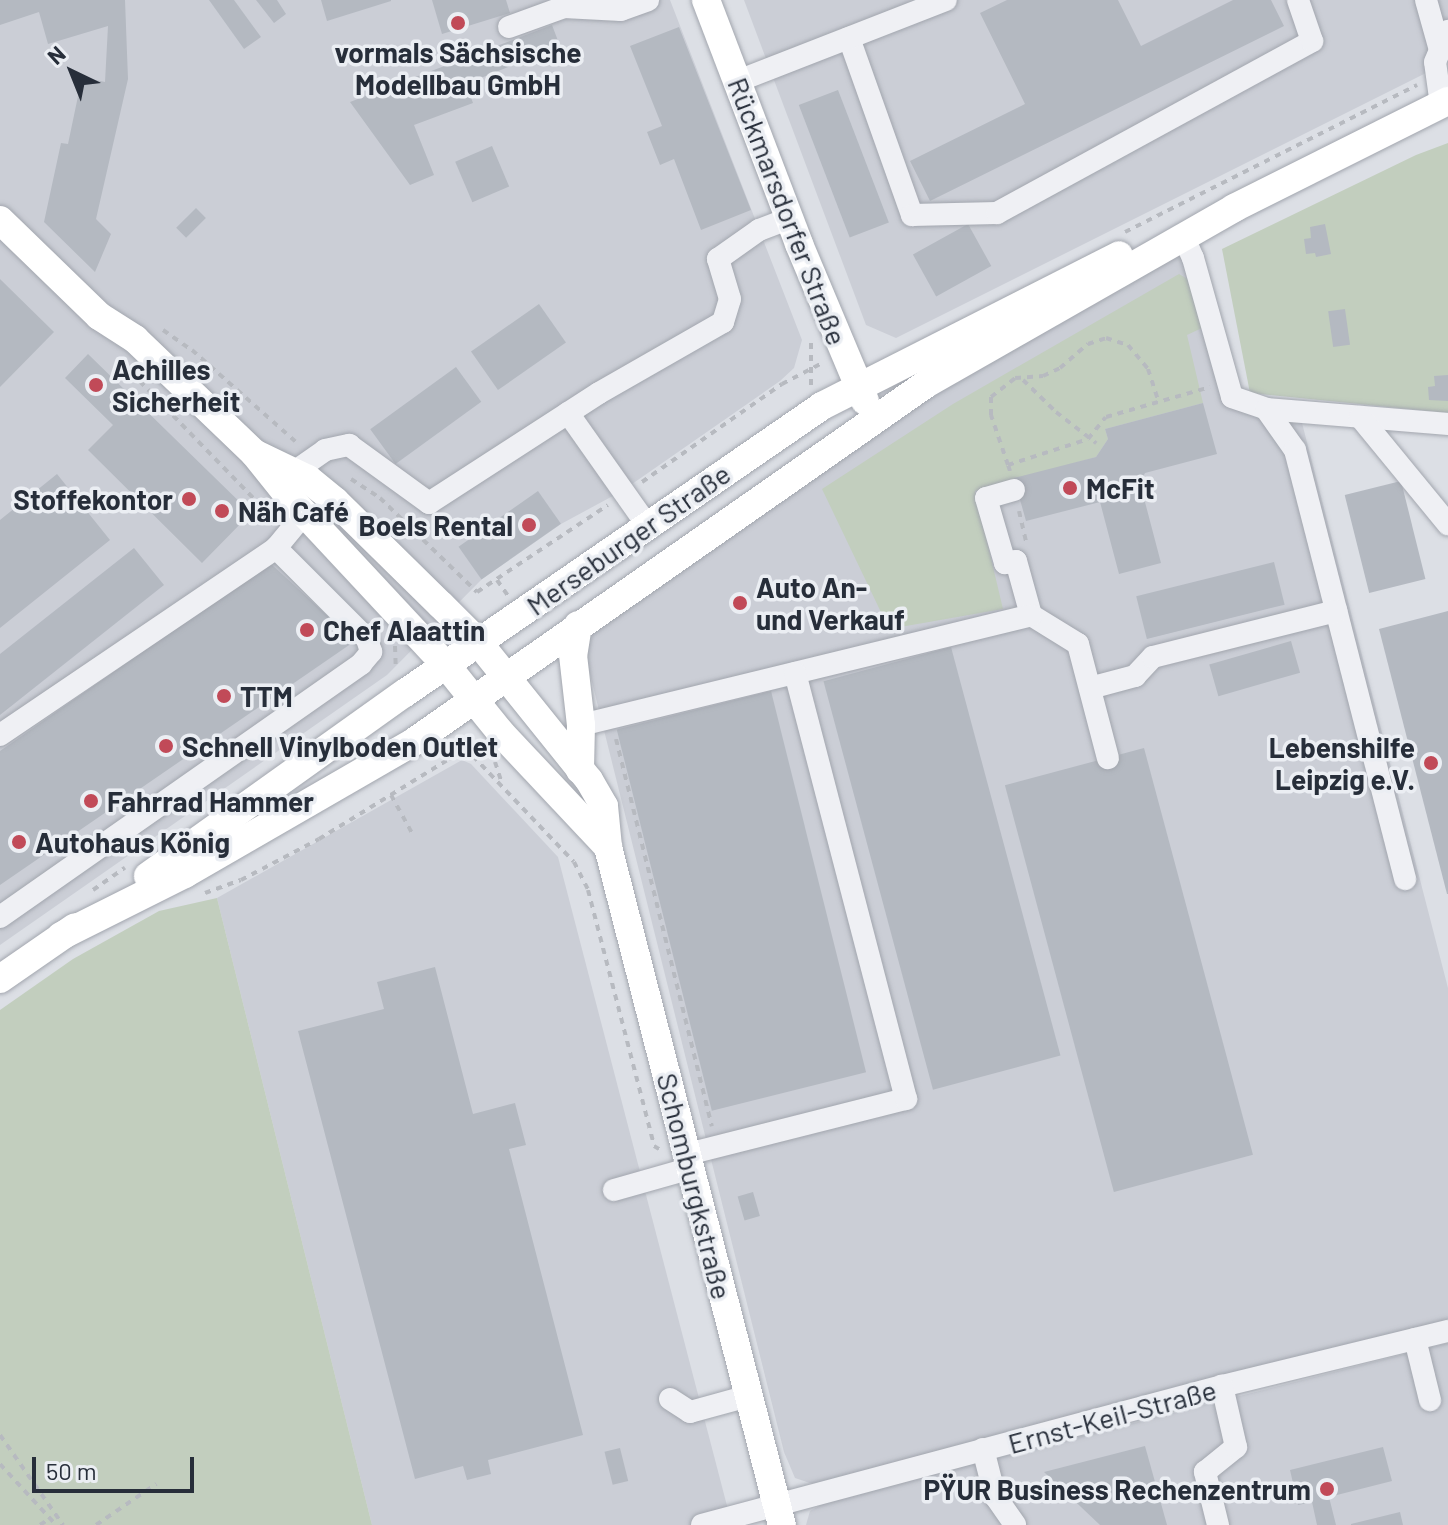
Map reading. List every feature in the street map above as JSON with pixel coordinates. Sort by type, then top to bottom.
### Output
[{"type":"main road","name":"Rückmarsdorfer Straße","points":[[706,0],[790,218],[873,420]]},
{"type":"main road","name":"Merseburger Straße","points":[[0,979],[478,642],[822,406],[1128,251],[1234,208],[1445,103]]},
{"type":"main road","name":"Merseburger Straße","points":[[61,936],[185,874],[335,789],[474,701],[578,625],[938,376],[1234,208]]},
{"type":"main road","points":[[0,220],[99,316],[135,339],[254,453]]},
{"type":"main road","name":"Schomburgkstraße","points":[[254,453],[304,465],[335,501],[478,642],[580,770],[604,806],[608,847],[780,1515]]},
{"type":"main road","name":"Schomburgkstraße","points":[[254,453],[289,531],[446,665],[474,701],[608,847]]},
{"type":"main road","points":[[578,625],[573,655],[581,725],[580,770]]},
{"type":"street","points":[[509,27],[564,7],[621,10],[648,0]]},
{"type":"street","points":[[738,81],[946,0]]},
{"type":"street","points":[[849,38],[912,215],[997,213],[1312,41],[1298,0]]},
{"type":"street","points":[[1426,0],[1440,55],[1445,103]]},
{"type":"street","points":[[304,465],[325,450],[349,445],[429,503],[568,413],[723,322],[730,299],[718,259],[759,230],[790,218]]},
{"type":"street","points":[[1184,238],[1193,258],[1232,397],[1266,409],[1448,424]]},
{"type":"street","points":[[1266,409],[1295,450],[1405,879]]},
{"type":"street","points":[[568,413],[647,525]]},
{"type":"street","points":[[1360,417],[1448,524]]},
{"type":"street","points":[[1014,490],[986,498],[1005,563],[1016,561],[1031,615],[1078,644],[1108,758]]},
{"type":"street","points":[[0,735],[289,531],[367,639],[371,652],[348,674],[0,917]]},
{"type":"street","points":[[1090,688],[1135,676],[1153,657],[1336,611]]},
{"type":"street","points":[[581,725],[1031,615]]},
{"type":"street","points":[[614,1190],[717,1148],[906,1099],[795,673]]},
{"type":"street","name":"Ernst-Keil-Straße","points":[[702,1525],[780,1515],[983,1449],[1222,1386],[1415,1339],[1447,1335]]},
{"type":"street","points":[[1415,1339],[1430,1400]]},
{"type":"street","points":[[1218,1525],[1205,1472],[1236,1447],[1222,1386]]},
{"type":"street","points":[[670,1399],[690,1412],[748,1396]]},
{"type":"street","points":[[983,1449],[995,1496],[1015,1525]]},
{"type":"path","points":[[1151,219],[1440,55]]},
{"type":"path","points":[[155,327],[192,350],[304,465],[380,498],[436,552]]},
{"type":"path","points":[[807,328],[812,339],[811,388],[822,406]]},
{"type":"path","points":[[1026,543],[1008,465],[991,415],[991,397],[1015,378],[1023,380],[1043,376],[1060,368],[1088,344],[1114,338],[1128,345],[1148,369],[1159,402]]},
{"type":"path","points":[[120,360],[289,531]]},
{"type":"path","points":[[1023,380],[1096,443]]},
{"type":"path","points":[[1008,465],[1088,439],[1106,417],[1228,381]]},
{"type":"path","points":[[473,756],[574,862],[588,890],[654,1146],[690,1161]]},
{"type":"path","points":[[391,795],[412,833]]},
{"type":"path","points":[[629,796],[717,1148]]},
{"type":"path","points":[[0,1435],[63,1525]]},
{"type":"path","points":[[0,1464],[56,1525]]},
{"type":"path","points":[[96,1525],[156,1484]]},
{"type":"path","points":[[40,1525],[49,1519]]},
{"type":"shaded area","points":[[0,0],[670,0],[802,340],[794,368],[780,381],[622,491],[561,524],[482,579],[387,675],[0,945]]},
{"type":"shaded area","points":[[744,0],[1448,0],[1448,62],[896,338],[866,325]]},
{"type":"shaded area","points":[[1178,254],[1192,275],[1227,406],[1302,423],[1448,988],[1448,1322],[813,1484],[795,1478],[784,1452],[581,638],[940,387]]},
{"type":"shaded area","points":[[462,760],[471,764],[558,857],[732,1525],[372,1525],[217,898]]},
{"type":"shaded area","points":[[1448,1343],[1448,1525],[806,1525],[810,1511],[828,1501]]},
{"type":"green space","points":[[1448,143],[1448,413],[1250,393],[1222,249],[1416,155]]},
{"type":"green space","points":[[1179,274],[1189,280],[1202,328],[1187,335],[1203,403],[1105,429],[1108,439],[1096,457],[975,491],[1003,609],[889,629],[822,489],[953,404]]},
{"type":"green space","points":[[217,898],[372,1525],[0,1525],[0,1010],[73,959],[159,911]]},
{"type":"building","points":[[0,0],[125,0],[128,79],[96,219],[111,234],[95,272],[44,222],[61,143],[68,144],[82,77],[105,82],[108,26],[48,44],[39,12],[0,25]]},
{"type":"building","points":[[209,0],[234,0],[261,37],[244,49]]},
{"type":"building","points":[[256,0],[277,0],[286,14],[274,23]]},
{"type":"building","points":[[321,0],[391,0],[391,1],[327,21]]},
{"type":"building","name":"vormals Sächsische Modellbau GmbH","points":[[432,0],[506,0],[510,13],[442,34]]},
{"type":"building","points":[[1007,0],[1118,0],[1141,46],[1233,0],[1271,0],[1284,26],[930,201],[910,161],[1025,104],[980,13]]},
{"type":"building","points":[[552,25],[560,46],[466,84],[473,103],[414,125],[434,175],[410,185],[350,102]]},
{"type":"building","points":[[679,27],[751,210],[701,230],[674,159],[660,165],[647,132],[662,126],[630,46]]},
{"type":"building","points":[[838,90],[889,223],[850,238],[799,105]]},
{"type":"building","points":[[492,146],[509,187],[472,202],[455,162]]},
{"type":"building","points":[[196,208],[206,218],[186,238],[176,228]]},
{"type":"building","points":[[968,224],[991,266],[936,297],[913,255]]},
{"type":"building","points":[[1325,224],[1331,254],[1316,257],[1315,253],[1306,254],[1304,239],[1311,238],[1310,227]]},
{"type":"building","points":[[0,279],[54,332],[0,387]]},
{"type":"building","points":[[539,304],[566,343],[498,390],[471,352]]},
{"type":"building","points":[[1345,309],[1350,345],[1333,347],[1328,311]]},
{"type":"building","points":[[88,354],[251,513],[202,563],[88,450],[113,425],[65,378]]},
{"type":"building","points":[[456,367],[481,402],[396,464],[370,429]]},
{"type":"building","points":[[1448,375],[1448,401],[1429,400],[1428,387],[1435,386],[1434,376]]},
{"type":"building","points":[[1203,403],[1217,454],[1145,473],[1140,483],[1161,563],[1119,574],[1100,502],[1026,521],[1014,478],[1096,457],[1108,439],[1105,429]]},
{"type":"building","points":[[57,474],[110,540],[0,628],[0,520]]},
{"type":"building","points":[[1401,481],[1425,579],[1369,593],[1345,495]]},
{"type":"building","points":[[538,491],[561,524],[481,579],[459,547]]},
{"type":"building","points":[[134,548],[164,585],[0,715],[0,654]]},
{"type":"building","points":[[1274,562],[1285,605],[1147,639],[1136,596]]},
{"type":"building","points":[[270,563],[355,641],[0,885],[0,751]]},
{"type":"building","name":"Lebenshilfe Leipzig e.V.","points":[[1448,611],[1448,894],[1447,894],[1379,629]]},
{"type":"building","points":[[1291,641],[1300,673],[1218,696],[1209,664]]},
{"type":"building","points":[[951,647],[1060,1056],[933,1090],[823,681]]},
{"type":"building","points":[[771,691],[866,1072],[712,1111],[617,729]]},
{"type":"building","points":[[1144,748],[1253,1155],[1114,1192],[1005,785]]},
{"type":"building","points":[[435,967],[473,1114],[515,1103],[526,1145],[509,1149],[583,1435],[488,1460],[491,1474],[467,1480],[463,1466],[415,1479],[298,1031],[384,1009],[377,982]]},
{"type":"building","points":[[753,1192],[760,1216],[745,1220],[738,1196]]},
{"type":"building","points":[[1145,1446],[1167,1525],[1100,1525],[1044,1472]]},
{"type":"building","name":"PŸUR Business Rechenzentrum","points":[[1383,1447],[1392,1481],[1329,1497],[1336,1525],[1317,1525],[1312,1502],[1298,1505],[1290,1470]]},
{"type":"building","points":[[620,1448],[628,1481],[613,1485],[604,1452]]},
{"type":"building","name":"PŸUR Business Rechenzentrum","points":[[1400,1512],[1403,1525],[1351,1525],[1351,1524]]},
{"type":"place","name":"vormals Sächsische Modellbau GmbH","points":[[458,23]]},
{"type":"place","name":"Achilles Sicherheit","points":[[96,385]]},
{"type":"place","name":"McFit","points":[[1070,488]]},
{"type":"place","name":"Stoffekontor","points":[[189,499]]},
{"type":"place","name":"Näh Café","points":[[222,511]]},
{"type":"place","name":"Boels Rental","points":[[529,525]]},
{"type":"place","name":"Auto An- und Verkauf","points":[[740,603]]},
{"type":"place","name":"Chef Alaattin","points":[[307,630]]},
{"type":"place","name":"TTM","points":[[224,696]]},
{"type":"place","name":"Schnell Vinylboden Outlet","points":[[166,746]]},
{"type":"place","name":"Lebenshilfe Leipzig e.V.","points":[[1431,763]]},
{"type":"place","name":"Fahrrad Hammer","points":[[91,801]]},
{"type":"place","name":"Autohaus König","points":[[19,842]]},
{"type":"place","name":"PŸUR Business Rechenzentrum","points":[[1327,1489]]}]
